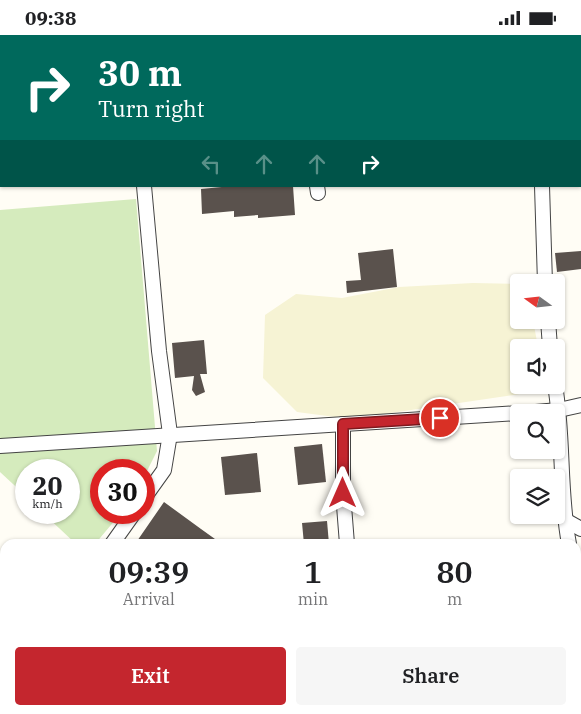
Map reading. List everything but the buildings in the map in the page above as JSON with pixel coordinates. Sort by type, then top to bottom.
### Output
[{"type":"street","points":[[144,187],[159,351],[170,434],[164,470],[155,483]]},
{"type":"street","points":[[542,187],[545,274]]},
{"type":"street","points":[[565,409],[581,405]]},
{"type":"street","points":[[0,446],[510,414]]},
{"type":"street","points":[[343,424],[343,493],[347,539]]},
{"type":"street","points":[[565,520],[581,529]]},
{"type":"street","points":[[565,520],[568,539]]},
{"type":"street","points":[[116,539],[126,524]]},
{"type":"shaded area","points":[[473,283],[510,284],[510,329],[535,329],[537,339],[510,339],[510,394],[520,394],[350,419],[297,412],[263,378],[265,315],[296,294],[342,298],[399,287]]},
{"type":"green space","points":[[136,199],[157,451],[153,459],[90,459],[90,524],[112,524],[99,539],[71,539],[55,524],[80,524],[80,459],[15,459],[15,486],[0,472],[0,210]]},
{"type":"route","points":[[343,493],[343,424],[440,418]]}]
